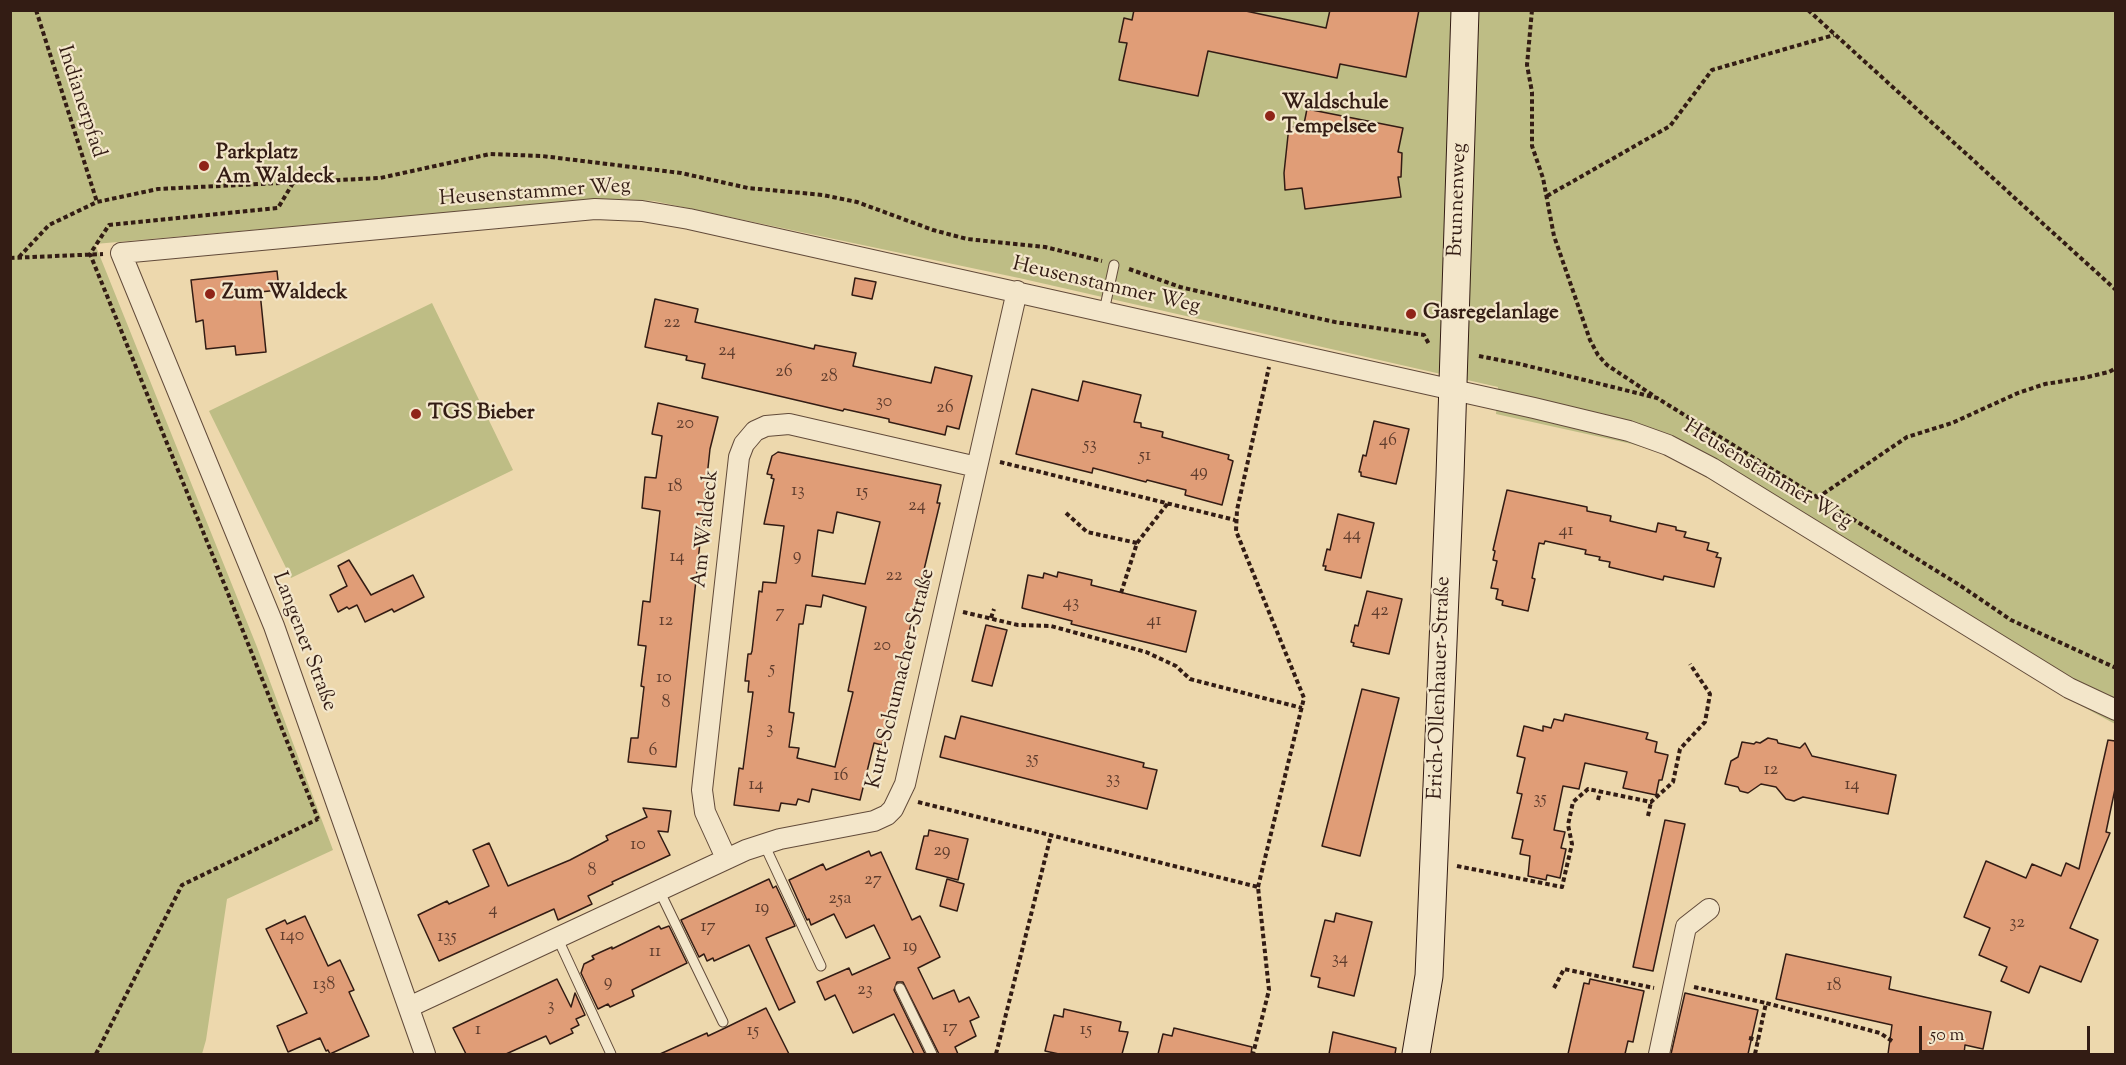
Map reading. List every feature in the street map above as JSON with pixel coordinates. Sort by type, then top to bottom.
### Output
[{"type":"street","name":"Brunnenweg","points":[[1453,390],[1465,10]]},
{"type":"street","name":"Heusenstammer Weg","points":[[121,253],[595,209],[625,209],[690,219],[1104,310],[1599,423],[1668,445],[1712,468],[2069,688],[2115,710]]},
{"type":"street","name":"Langener Straße","points":[[121,253],[274,626],[425,1054]]},
{"type":"street","name":"Kurt-Schumacher-Straße","points":[[409,1007],[726,858],[764,844],[874,821],[887,815],[893,809],[905,784],[1017,291]]},
{"type":"street","name":"Erich-Ollenhauer-Straße","points":[[1434,1054],[1428,986],[1453,390]]},
{"type":"street","name":"Am Waldeck","points":[[726,858],[705,812],[702,790],[739,457],[744,444],[755,431],[766,426],[789,424],[978,462]]},
{"type":"street","points":[[1659,1054],[1686,927],[1709,909]]},
{"type":"street","name":"Erich-Ollenhauer-Straße","points":[[1416,1054],[1428,986]]},
{"type":"lane","points":[[1104,310],[1114,265]]},
{"type":"lane","points":[[764,844],[821,966]]},
{"type":"lane","points":[[659,890],[723,1022]]},
{"type":"lane","points":[[557,938],[611,1054]]},
{"type":"lane","points":[[900,988],[932,1054]]},
{"type":"path","name":"Indianerpfad","points":[[36,10],[97,202]]},
{"type":"path","points":[[1532,10],[1527,65],[1532,92],[1532,146],[1544,178],[1554,236],[1590,340],[1598,355],[1607,365],[1657,398]]},
{"type":"path","points":[[1808,10],[2115,290]]},
{"type":"path","points":[[1547,196],[1670,126],[1712,70],[1834,34]]},
{"type":"path","points":[[90,254],[109,225],[278,208],[293,182]]},
{"type":"path","points":[[10,258],[121,253]]},
{"type":"path","points":[[90,254],[218,566],[318,819]]},
{"type":"path","points":[[1253,1054],[1269,990],[1258,887],[1304,698],[1236,531],[1235,520],[1273,349]]},
{"type":"path","points":[[1817,498],[1907,437],[1952,423],[2018,393],[2045,384],[2083,378],[2109,372],[2115,368]]},
{"type":"path","points":[[978,462],[1168,503],[1235,520]]},
{"type":"path","points":[[1121,593],[1137,543],[1168,503]]},
{"type":"path","points":[[1066,513],[1087,532],[1137,543]]},
{"type":"path","points":[[945,607],[1018,625],[1050,626],[1146,652],[1176,666],[1190,679],[1302,708]]},
{"type":"path","points":[[991,618],[993,609]]},
{"type":"path","points":[[1648,816],[1651,802],[1673,782],[1680,749],[1705,722],[1710,694],[1690,663]]},
{"type":"path","points":[[1433,861],[1562,887],[1572,844],[1568,825],[1573,802],[1588,789],[1651,802]]},
{"type":"path","points":[[1599,800],[1600,792]]},
{"type":"path","points":[[900,797],[1258,887]]},
{"type":"path","points":[[96,1054],[182,885],[339,809]]},
{"type":"path","points":[[996,1054],[1051,835]]},
{"type":"path","points":[[1554,988],[1564,969],[1766,1003],[1880,1033],[1892,1041]]},
{"type":"path","points":[[1755,1054],[1766,1003]]},
{"type":"path","points":[[1749,1038],[1758,1040]]},
{"type":"shaded area","points":[[10,11],[2115,11],[2115,724],[2067,698],[1688,466],[1658,452],[1632,444],[1496,414],[1498,387],[1019,278],[654,201],[588,200],[95,244],[257,647],[333,850],[227,899],[202,1054],[11,1054]]},
{"type":"shaded area","points":[[432,303],[513,470],[291,578],[209,411]]},
{"type":"building","points":[[1134,10],[1241,10],[1326,28],[1330,10],[1419,10],[1406,77],[1340,64],[1337,78],[1208,51],[1198,96],[1119,80],[1127,43],[1119,42],[1124,18],[1132,20]]},
{"type":"building","points":[[1307,109],[1403,128],[1398,152],[1402,153],[1401,177],[1398,177],[1401,197],[1305,209],[1302,188],[1285,190],[1284,173],[1289,126],[1303,129]]},
{"type":"building","points":[[277,271],[279,290],[260,292],[266,352],[236,355],[235,346],[206,349],[203,320],[196,322],[191,280]]},
{"type":"building","points":[[855,278],[876,282],[872,299],[852,295]]},
{"type":"building","points":[[655,299],[698,309],[695,322],[814,349],[815,345],[856,353],[853,366],[931,383],[935,367],[972,376],[959,429],[947,426],[945,435],[889,422],[889,419],[844,409],[843,411],[702,378],[705,364],[686,360],[687,356],[645,347]]},
{"type":"building","points":[[1083,381],[1141,395],[1134,422],[1141,423],[1141,427],[1163,432],[1162,437],[1229,455],[1228,459],[1233,461],[1222,505],[1185,495],[1186,490],[1147,480],[1146,482],[1093,468],[1092,473],[1016,454],[1032,389],[1078,401]]},
{"type":"building","points":[[658,403],[718,417],[710,449],[676,767],[628,762],[631,738],[638,738],[646,646],[638,645],[643,601],[650,602],[660,511],[642,508],[645,477],[656,478],[662,436],[652,434]]},
{"type":"building","points":[[1374,421],[1409,429],[1396,484],[1361,476],[1359,472],[1363,455],[1366,456]]},
{"type":"building","points":[[778,452],[941,485],[937,503],[940,503],[882,745],[874,743],[860,800],[812,789],[809,802],[798,799],[796,805],[781,803],[779,811],[734,805],[739,768],[743,769],[753,692],[748,692],[749,681],[745,681],[748,654],[752,651],[759,591],[762,592],[763,582],[776,583],[784,526],[764,524],[774,479],[771,478],[772,475],[767,474],[772,456]],"holes":[[[837,512],[880,522],[865,584],[812,576],[818,530],[833,533]],[[823,595],[866,607],[848,691],[853,692],[835,767],[797,758],[799,748],[789,747],[794,713],[789,712],[799,624],[803,624],[806,605],[821,607]]]},
{"type":"building","points":[[1507,490],[1587,507],[1587,511],[1611,516],[1610,521],[1656,532],[1658,523],[1676,527],[1676,530],[1686,532],[1684,537],[1709,543],[1707,550],[1718,553],[1716,557],[1721,558],[1714,587],[1664,576],[1663,580],[1609,567],[1610,562],[1585,554],[1586,550],[1545,541],[1544,544],[1539,543],[1532,578],[1535,579],[1528,611],[1502,605],[1503,601],[1496,599],[1498,589],[1491,588],[1497,561],[1493,560],[1495,551],[1493,550]]},
{"type":"building","points":[[1338,514],[1374,523],[1361,578],[1325,570],[1326,566],[1323,566],[1327,549],[1330,550]]},
{"type":"building","points":[[349,560],[371,595],[413,575],[424,597],[394,612],[392,609],[365,622],[357,605],[338,612],[330,595],[347,586],[338,566]]},
{"type":"building","points":[[1058,572],[1092,580],[1091,585],[1196,611],[1186,652],[1071,624],[1072,621],[1022,608],[1028,575],[1043,578],[1044,573],[1057,577]]},
{"type":"building","points":[[1367,591],[1402,599],[1389,654],[1353,646],[1354,643],[1351,642],[1355,625],[1358,626]]},
{"type":"building","points":[[986,625],[1007,630],[992,686],[972,681]]},
{"type":"building","points":[[1362,689],[1399,698],[1360,856],[1322,846]]},
{"type":"building","points":[[1565,714],[1648,733],[1646,739],[1657,742],[1655,752],[1668,755],[1656,795],[1623,788],[1627,772],[1585,763],[1579,789],[1563,786],[1554,830],[1565,832],[1561,848],[1566,849],[1560,878],[1547,875],[1546,880],[1528,876],[1530,856],[1520,854],[1523,840],[1512,838],[1522,794],[1517,793],[1525,758],[1517,756],[1524,726],[1543,731],[1543,726],[1551,728],[1554,719],[1563,721]]},
{"type":"building","points":[[961,716],[1144,763],[1143,767],[1157,770],[1147,809],[940,757],[945,736],[955,739]]},
{"type":"building","points":[[1768,738],[1800,748],[1805,743],[1812,756],[1896,775],[1888,814],[1803,797],[1794,801],[1786,799],[1776,787],[1761,784],[1748,793],[1740,791],[1738,787],[1725,784],[1731,761],[1738,757],[1742,742],[1754,744]]},
{"type":"building","points":[[2108,740],[2115,741],[2115,789],[2106,832],[2110,833],[2070,928],[2098,940],[2081,982],[2040,966],[2029,993],[2001,981],[2007,967],[1979,955],[1990,928],[1964,917],[1986,861],[2026,878],[2032,864],[2061,876],[2066,863],[2079,869]]},
{"type":"building","points":[[643,808],[671,811],[668,832],[658,831],[670,855],[612,882],[613,884],[588,896],[592,904],[558,920],[554,909],[439,961],[418,915],[447,901],[449,904],[489,886],[473,850],[489,843],[508,886],[570,860],[608,840],[606,836],[647,817]]},
{"type":"building","points":[[1665,820],[1685,824],[1653,971],[1633,967]]},
{"type":"building","points":[[929,830],[968,839],[958,880],[916,869],[924,836],[928,836]]},
{"type":"building","points":[[869,851],[871,856],[881,852],[912,920],[920,916],[940,957],[918,968],[933,999],[954,990],[959,1002],[969,997],[979,1017],[970,1021],[976,1036],[955,1047],[958,1054],[939,1054],[903,982],[897,982],[894,990],[925,1054],[914,1054],[894,1014],[853,1033],[835,995],[825,1000],[817,982],[849,968],[852,975],[890,958],[874,925],[846,938],[834,914],[811,925],[789,880],[823,864],[826,870]]},
{"type":"building","points":[[769,879],[773,888],[776,886],[795,926],[766,938],[795,1002],[779,1010],[749,945],[714,961],[713,958],[707,961],[704,954],[699,957],[681,920]]},
{"type":"building","points":[[947,879],[964,884],[957,911],[940,906]]},
{"type":"building","points":[[1336,913],[1372,922],[1354,996],[1318,987],[1320,978],[1311,976],[1325,920],[1334,922]]},
{"type":"building","points":[[305,916],[328,966],[340,960],[354,990],[349,992],[369,1036],[330,1054],[328,1050],[326,1051],[320,1038],[288,1052],[277,1026],[307,1013],[266,929],[285,920],[287,924]]},
{"type":"building","points":[[659,926],[661,929],[669,926],[687,963],[632,990],[634,996],[610,1007],[608,1004],[598,1009],[581,973],[584,964],[594,959],[592,956]]},
{"type":"building","points":[[1786,954],[1891,977],[1889,989],[1991,1012],[1983,1049],[1965,1045],[1964,1054],[1888,1054],[1892,1025],[1776,999]]},
{"type":"building","points":[[557,979],[571,1007],[575,993],[585,1015],[576,1019],[579,1025],[571,1029],[573,1033],[550,1044],[546,1036],[506,1054],[466,1054],[453,1028]]},
{"type":"building","points":[[1590,979],[1644,991],[1633,1042],[1628,1041],[1625,1054],[1568,1054],[1584,983],[1589,984]]},
{"type":"building","points":[[1685,993],[1758,1010],[1748,1054],[1671,1054]]},
{"type":"building","points":[[766,1008],[789,1054],[660,1054],[707,1033],[708,1036]]},
{"type":"building","points":[[1064,1009],[1121,1022],[1119,1031],[1128,1032],[1122,1054],[1059,1054],[1045,1051],[1054,1015],[1063,1017]]},
{"type":"building","points":[[1174,1028],[1252,1047],[1251,1054],[1158,1054],[1163,1034],[1172,1036]]},
{"type":"building","points":[[1333,1032],[1396,1048],[1395,1054],[1329,1054]]},
{"type":"place","name":"Waldschule Tempelsee","points":[[1270,116]]},
{"type":"place","name":"Parkplatz Am Waldeck","points":[[204,166]]},
{"type":"place","name":"Zum Waldeck","points":[[210,294]]},
{"type":"place","name":"Gasregelanlage","points":[[1411,314]]},
{"type":"place","name":"TGS Bieber","points":[[416,414]]}]
